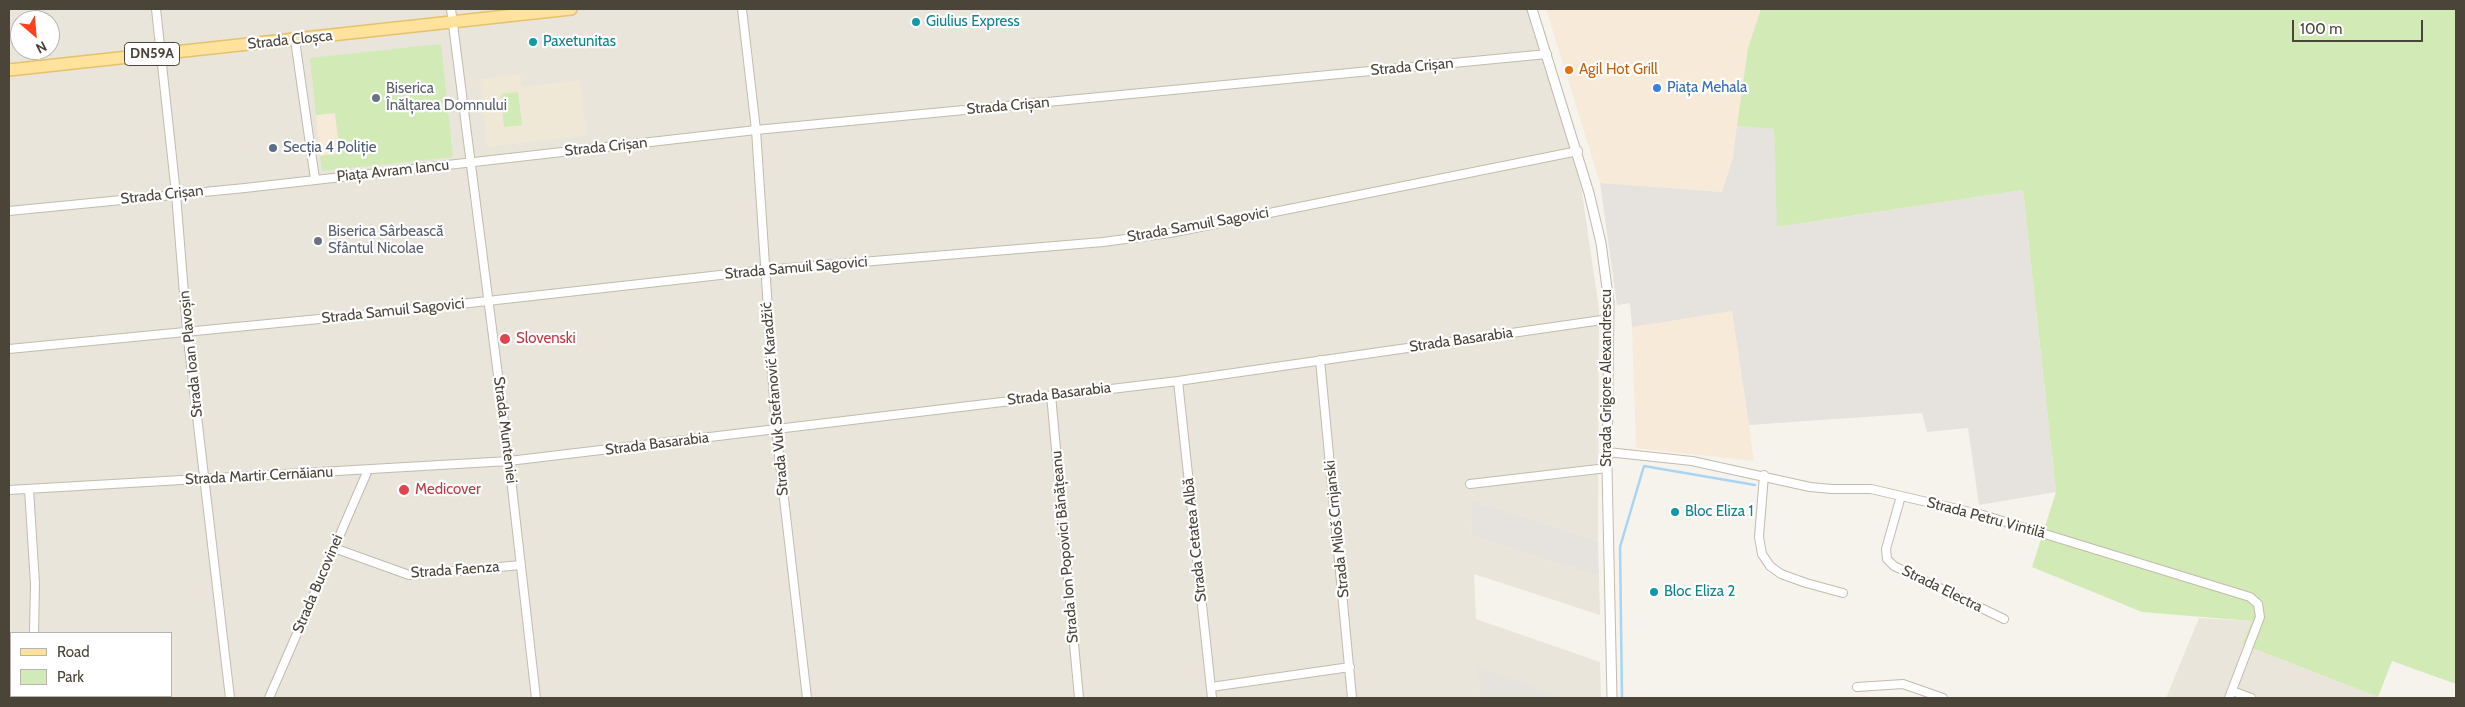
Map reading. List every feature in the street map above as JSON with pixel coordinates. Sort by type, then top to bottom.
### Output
[{"type":"main road","name":"Strada Cloșca","points":[[9,70],[571,9]]},
{"type":"street","name":"Strada Ioan Plavoșin","points":[[156,9],[176,194],[187,330],[206,479],[230,698]]},
{"type":"street","name":"Piața Avram Iancu","points":[[295,40],[315,179],[471,162],[452,9]]},
{"type":"street","name":"Strada Vuk Stefanović Karadžić","points":[[742,9],[756,130],[776,430],[807,698]]},
{"type":"street","name":"Strada Grigore Alexandrescu","points":[[1532,9],[1578,151],[1601,243],[1609,303],[1607,468],[1612,698]]},
{"type":"street","name":"Strada Crișan","points":[[471,162],[756,130],[1547,54]]},
{"type":"street","name":"Strada Samuil Sagovici","points":[[9,348],[488,301],[765,270],[1103,242],[1170,233],[1578,151]]},
{"type":"street","name":"Strada Munteniei","points":[[471,162],[509,461],[536,698]]},
{"type":"street","name":"Strada Crișan","points":[[9,211],[315,179]]},
{"type":"street","name":"Strada Basarabia","points":[[509,461],[1178,381],[1609,319]]},
{"type":"street","name":"Strada Miloš Crnjanski","points":[[1320,360],[1352,698]]},
{"type":"street","name":"Strada Cetatea Albă","points":[[1178,381],[1212,698]]},
{"type":"street","name":"Strada Ion Popovici Bănățeanu","points":[[1051,395],[1079,698]]},
{"type":"street","name":"Strada Petru Vintilă","points":[[1607,452],[1692,461],[1764,475],[1810,487],[1832,490],[1871,489],[1983,514],[2250,597],[2258,604],[2260,617],[2230,695]]},
{"type":"street","name":"Strada Martir Cernăianu","points":[[9,490],[509,461]]},
{"type":"street","points":[[1470,484],[1607,468]]},
{"type":"street","name":"Strada Bucovinei","points":[[269,698],[368,470]]},
{"type":"street","points":[[1764,475],[1759,537],[1762,554],[1770,566],[1781,574],[1843,593]]},
{"type":"street","points":[[29,489],[35,584],[34,632]]},
{"type":"street","name":"Strada Electra","points":[[1901,496],[1886,549],[1887,559],[1894,566],[2004,619]]},
{"type":"street","name":"Strada Faenza","points":[[334,548],[409,576],[521,564]]},
{"type":"street","points":[[1211,687],[1350,667]]},
{"type":"street","points":[[1857,687],[1903,684],[1943,698]]},
{"type":"street","points":[[2230,695],[2251,698]]},
{"type":"shaded area","points":[[9,9],[1528,9],[1581,186],[1599,309],[1598,541],[1470,500],[1472,536],[1599,576],[1600,615],[1474,574],[1476,619],[1600,662],[1601,698],[1565,698],[1479,668],[1480,698],[9,698]]},
{"type":"shaded area","name":"Piața Mehala","points":[[1546,9],[1761,9],[1748,48],[1733,158],[1723,192],[1600,183]]},
{"type":"shaded area","points":[[520,74],[522,87],[580,80],[586,135],[488,147],[480,79]]},
{"type":"shaded area","points":[[335,113],[340,154],[320,156],[316,115]]},
{"type":"shaded area","points":[[1737,126],[1774,129],[1778,227],[2023,190],[2056,492],[1979,505],[1968,428],[1927,432],[1922,413],[1749,425],[1732,311],[1632,327],[1630,303],[1617,305],[1600,183],[1722,192],[1733,158]]},
{"type":"shaded area","points":[[1732,310],[1754,461],[1636,448],[1632,327]]},
{"type":"shaded area","points":[[1470,500],[1598,541],[1599,576],[1472,536]]},
{"type":"shaded area","points":[[2199,618],[2252,621],[2242,644],[2378,697],[2166,698]]},
{"type":"shaded area","points":[[1478,667],[1565,698],[1480,698]]},
{"type":"green space","points":[[1761,9],[2456,9],[2456,684],[2392,661],[2378,697],[2242,644],[2252,621],[2142,612],[2032,567],[2056,492],[2023,190],[1777,227],[1774,129],[1737,126],[1748,48]]},
{"type":"green space","points":[[441,44],[453,157],[322,171],[320,156],[340,153],[335,113],[316,115],[310,58]]},
{"type":"green space","points":[[518,92],[522,125],[504,127],[501,94]]},
{"type":"waterway","points":[[1622,698],[1620,547],[1644,466],[1755,485]]},
{"type":"place","name":"Giulius Express","points":[[916,22]]},
{"type":"place","name":"Paxetunitas","points":[[533,42]]},
{"type":"place","name":"Agil Hot Grill","points":[[1569,70]]},
{"type":"place","name":"Piața Mehala","points":[[1657,88]]},
{"type":"place","name":"Biserica Înălțarea Domnului","points":[[376,98]]},
{"type":"place","name":"Secția 4 Poliție","points":[[273,148]]},
{"type":"place","name":"Biserica Sârbească Sfântul Nicolae","points":[[318,241]]},
{"type":"place","name":"Slovenski","points":[[505,339]]},
{"type":"place","name":"Medicover","points":[[404,490]]},
{"type":"place","name":"Bloc Eliza 1","points":[[1675,512]]},
{"type":"place","name":"Bloc Eliza 2","points":[[1654,592]]}]
